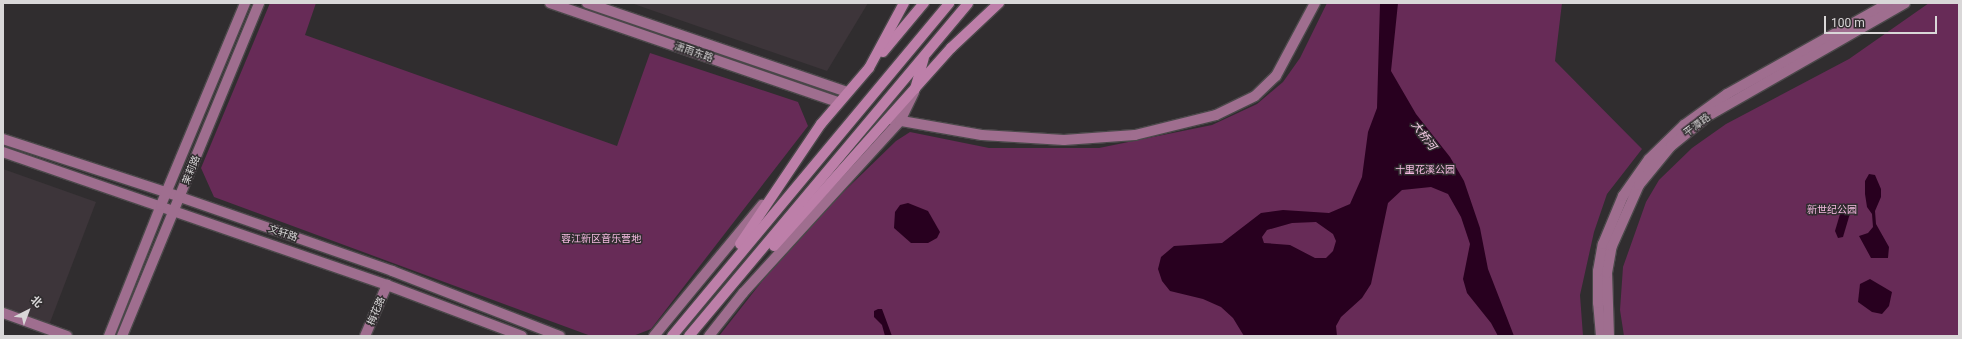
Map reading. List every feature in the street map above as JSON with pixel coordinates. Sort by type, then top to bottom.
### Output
[{"type":"main road","name":"茉莉路","points":[[109,336],[161,205],[246,3]]},
{"type":"main road","name":"茉莉路","points":[[122,336],[259,3]]},
{"type":"main road","name":"潇雨东路","points":[[550,3],[838,102]]},
{"type":"main road","name":"潇雨东路","points":[[587,3],[847,92]]},
{"type":"main road","points":[[869,68],[904,3]]},
{"type":"main road","points":[[705,295],[838,102],[924,3]]},
{"type":"main road","points":[[672,336],[948,3]]},
{"type":"main road","points":[[689,336],[968,3]]},
{"type":"main road","points":[[709,336],[748,288],[895,120],[914,92],[951,48],[999,3]]},
{"type":"main road","points":[[895,120],[982,135],[1064,140],[1135,135],[1216,115],[1255,96],[1276,76],[1315,3]]},
{"type":"main road","name":"平潭路","points":[[1601,336],[1598,288],[1603,244],[1623,196],[1649,159],[1664,141],[1727,94],[1889,3]]},
{"type":"main road","name":"平潭路","points":[[1609,336],[1607,273],[1612,246],[1639,185],[1670,146],[1708,116],[1905,3]]},
{"type":"main road","points":[[914,92],[926,53]]},
{"type":"main road","points":[[715,305],[895,120]]},
{"type":"main road","name":"文轩路","points":[[3,139],[167,192],[392,271],[560,336]]},
{"type":"main road","name":"文轩路","points":[[3,152],[161,205],[387,285],[522,336]]},
{"type":"main road","points":[[654,336],[786,176]]},
{"type":"main road","name":"梅花路","points":[[365,336],[387,285]]},
{"type":"main road","points":[[3,313],[67,336]]},
{"type":"shaded area","points":[[631,3],[868,3],[827,71]]},
{"type":"shaded area","points":[[3,169],[96,202],[49,325],[3,308]]},
{"type":"green space","name":"蓉江新区音乐营地","points":[[270,3],[316,3],[305,35],[617,146],[650,53],[798,102],[808,126],[651,329],[633,336],[591,336],[214,197],[201,168]]},
{"type":"green space","name":"十里花溪公园","points":[[1327,3],[1562,3],[1555,61],[1642,149],[1607,194],[1594,232],[1580,295],[1583,336],[719,336],[796,238],[896,141],[910,132],[989,148],[1099,148],[1212,125],[1257,104],[1283,82],[1300,58]]},
{"type":"green space","name":"新世纪公园","points":[[1929,3],[1959,3],[1959,336],[1624,336],[1620,310],[1623,267],[1646,202],[1659,180],[1692,148],[1726,124],[1849,59]]},
{"type":"water","name":"大桥河","points":[[1380,3],[1398,3],[1391,71],[1416,114],[1450,157],[1464,181],[1480,228],[1488,269],[1514,336],[1498,336],[1491,323],[1467,293],[1463,279],[1470,244],[1461,217],[1448,194],[1431,187],[1402,190],[1388,203],[1371,284],[1362,298],[1341,317],[1336,326],[1337,336],[1244,336],[1233,318],[1221,307],[1203,299],[1170,291],[1162,281],[1158,269],[1161,257],[1174,246],[1222,243],[1261,213],[1283,210],[1329,213],[1350,204],[1362,177],[1368,132],[1377,108]],"holes":[[[1316,222],[1333,234],[1336,241],[1333,251],[1326,258],[1315,258],[1290,245],[1264,243],[1262,237],[1267,230],[1292,223]]]},
{"type":"water","points":[[1869,174],[1875,175],[1881,189],[1881,197],[1875,211],[1876,224],[1889,247],[1888,258],[1871,258],[1859,236],[1868,233],[1873,227],[1872,214],[1867,207],[1865,194],[1865,181]]},
{"type":"water","points":[[908,203],[928,211],[940,232],[937,238],[928,243],[911,243],[894,228],[895,212],[900,205]]},
{"type":"water","points":[[1843,204],[1850,205],[1851,210],[1843,237],[1838,238],[1835,231]]},
{"type":"water","points":[[1870,279],[1892,292],[1889,306],[1882,314],[1872,312],[1858,302],[1860,284]]},
{"type":"water","points":[[882,309],[892,336],[885,336],[882,325],[874,317],[874,311]]}]
